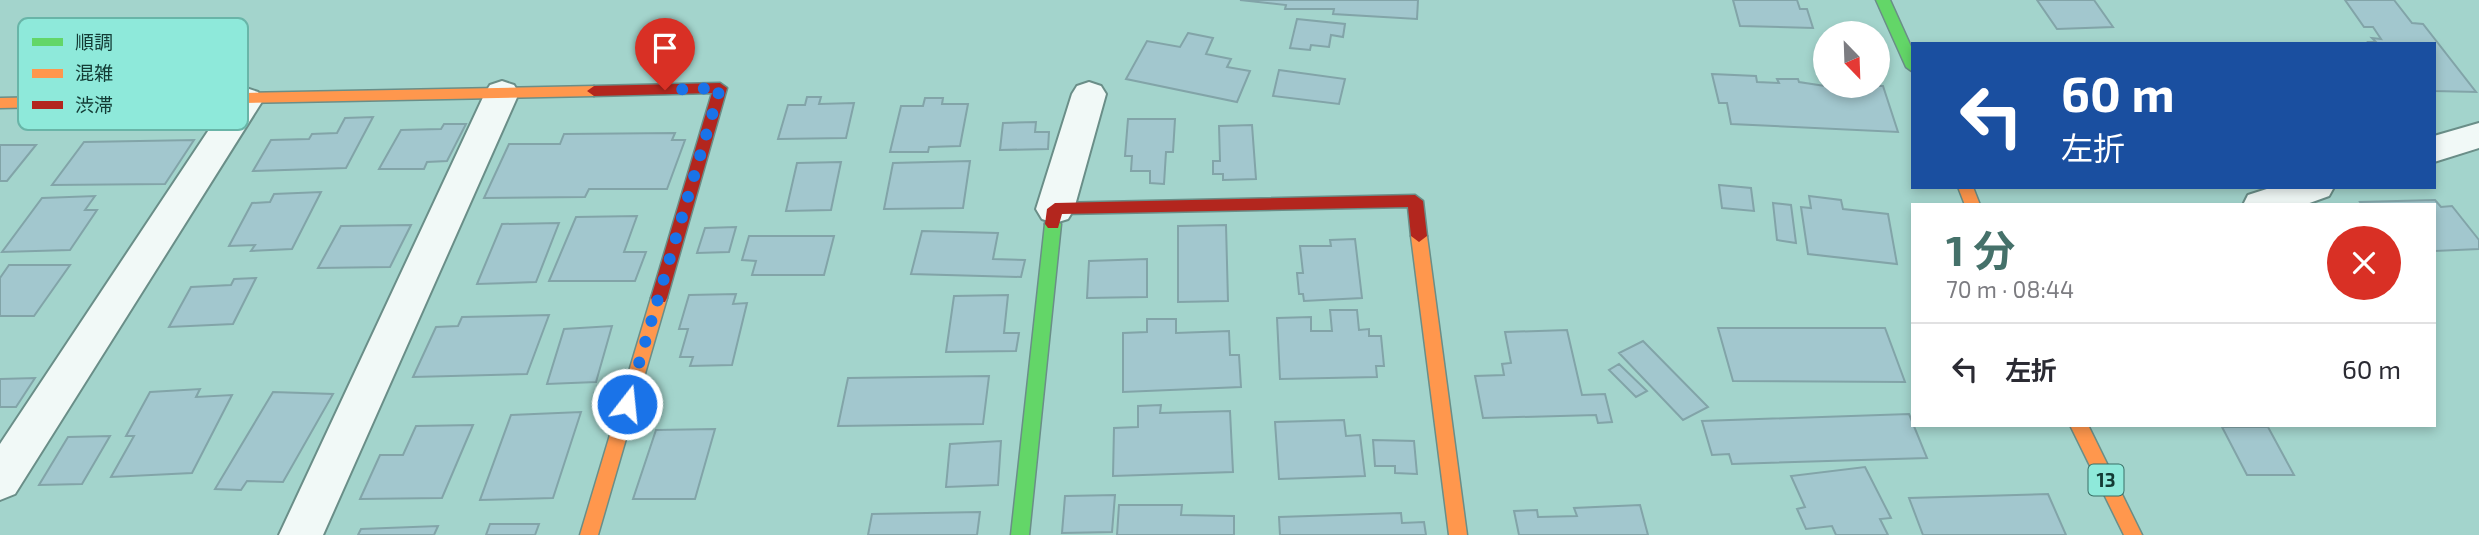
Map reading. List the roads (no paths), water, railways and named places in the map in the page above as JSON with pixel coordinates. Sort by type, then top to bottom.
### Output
[{"type":"main road","points":[[1883,0],[1911,63]]},
{"type":"main road","points":[[248,100],[720,88],[589,535]]},
{"type":"main road","points":[[0,103],[18,103]]},
{"type":"main road","points":[[1020,535],[1055,209],[1415,201],[1458,535]]},
{"type":"main road","name":"13","points":[[2080,427],[2133,535]]},
{"type":"street","points":[[301,535],[502,93]]},
{"type":"street","points":[[1055,209],[1090,94]]},
{"type":"street","points":[[0,481],[227,130]]},
{"type":"street","points":[[2436,148],[2479,135]]},
{"type":"street","points":[[2267,203],[2310,189]]}]
